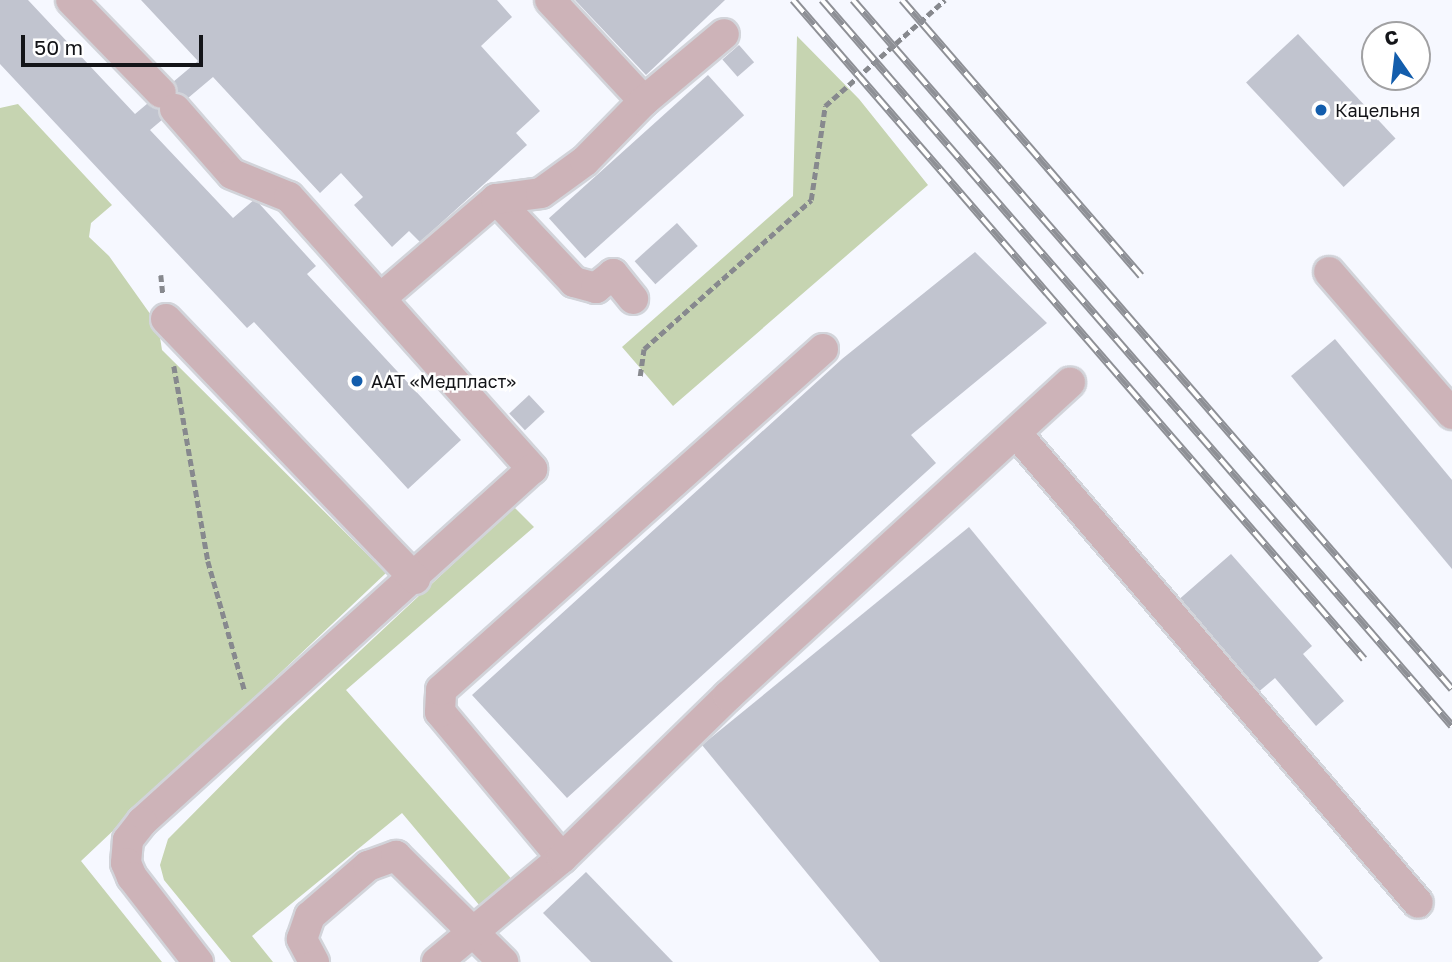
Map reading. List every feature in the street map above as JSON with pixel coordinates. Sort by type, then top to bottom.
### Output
[{"type":"lane","points":[[71,0],[168,101],[232,174],[289,197],[532,469],[415,579],[142,822],[128,840],[127,863],[132,877],[198,962]]},
{"type":"lane","points":[[550,0],[644,102]]},
{"type":"lane","points":[[381,298],[496,199],[541,193],[584,161],[644,102],[724,34]]},
{"type":"lane","points":[[496,199],[573,282],[596,288],[613,274],[634,299]]},
{"type":"lane","points":[[1329,272],[1452,414]]},
{"type":"lane","points":[[166,319],[415,579]]},
{"type":"lane","points":[[562,858],[440,712],[441,690],[823,349]]},
{"type":"lane","points":[[437,962],[562,858],[727,696],[1070,383]]},
{"type":"lane","points":[[1016,433],[1418,903]]},
{"type":"lane","points":[[314,962],[302,939],[310,916],[381,859],[396,856],[408,863],[471,934],[503,962]]},
{"type":"path","points":[[640,376],[644,349],[811,200],[825,106],[945,0]]},
{"type":"path","points":[[161,275],[166,319]]},
{"type":"path","points":[[173,360],[208,561],[249,704]]},
{"type":"green space","points":[[797,36],[859,99],[928,185],[673,406],[622,347],[793,196]]},
{"type":"green space","points":[[18,104],[112,205],[91,223],[89,237],[109,256],[158,325],[162,350],[386,573],[81,861],[162,962],[0,962],[0,108]]},
{"type":"green space","points":[[514,507],[534,527],[346,690],[522,891],[485,912],[402,813],[252,936],[273,962],[231,962],[164,880],[160,865],[168,839],[284,722]]},
{"type":"building","points":[[0,0],[28,0],[135,114],[198,61],[141,0],[497,0],[512,17],[481,46],[540,111],[516,133],[527,145],[420,242],[409,231],[392,247],[354,205],[363,197],[341,173],[320,193],[213,77],[150,130],[233,218],[255,199],[316,266],[307,274],[461,440],[408,489],[254,322],[247,328],[0,64]]},
{"type":"building","points":[[575,0],[725,0],[646,75]]},
{"type":"building","name":"Кацельня","points":[[1298,34],[1396,139],[1344,187],[1246,82]]},
{"type":"building","points":[[739,45],[754,62],[737,77],[722,59]]},
{"type":"building","points":[[708,75],[744,115],[585,258],[549,218]]},
{"type":"building","points":[[677,223],[698,246],[655,284],[635,261]]},
{"type":"building","points":[[975,252],[1047,323],[911,435],[936,463],[567,798],[472,695],[842,359]]},
{"type":"building","points":[[1335,339],[1452,480],[1452,569],[1291,376]]},
{"type":"building","points":[[529,395],[545,412],[525,430],[509,413]]},
{"type":"building","points":[[969,527],[1323,958],[1318,962],[880,962],[702,745]]},
{"type":"building","points":[[1231,554],[1312,646],[1303,654],[1344,701],[1316,726],[1275,678],[1256,694],[1176,602]]},
{"type":"building","points":[[586,872],[673,962],[591,962],[543,913]]},
{"type":"railway","points":[[793,0],[1364,659]]},
{"type":"railway","points":[[822,0],[1452,726]]},
{"type":"railway","points":[[853,0],[1452,689]]},
{"type":"railway","points":[[902,0],[1141,276]]},
{"type":"place","name":"Кацельня","points":[[1321,110]]},
{"type":"place","name":"ААТ «Медпласт»","points":[[357,381]]}]
